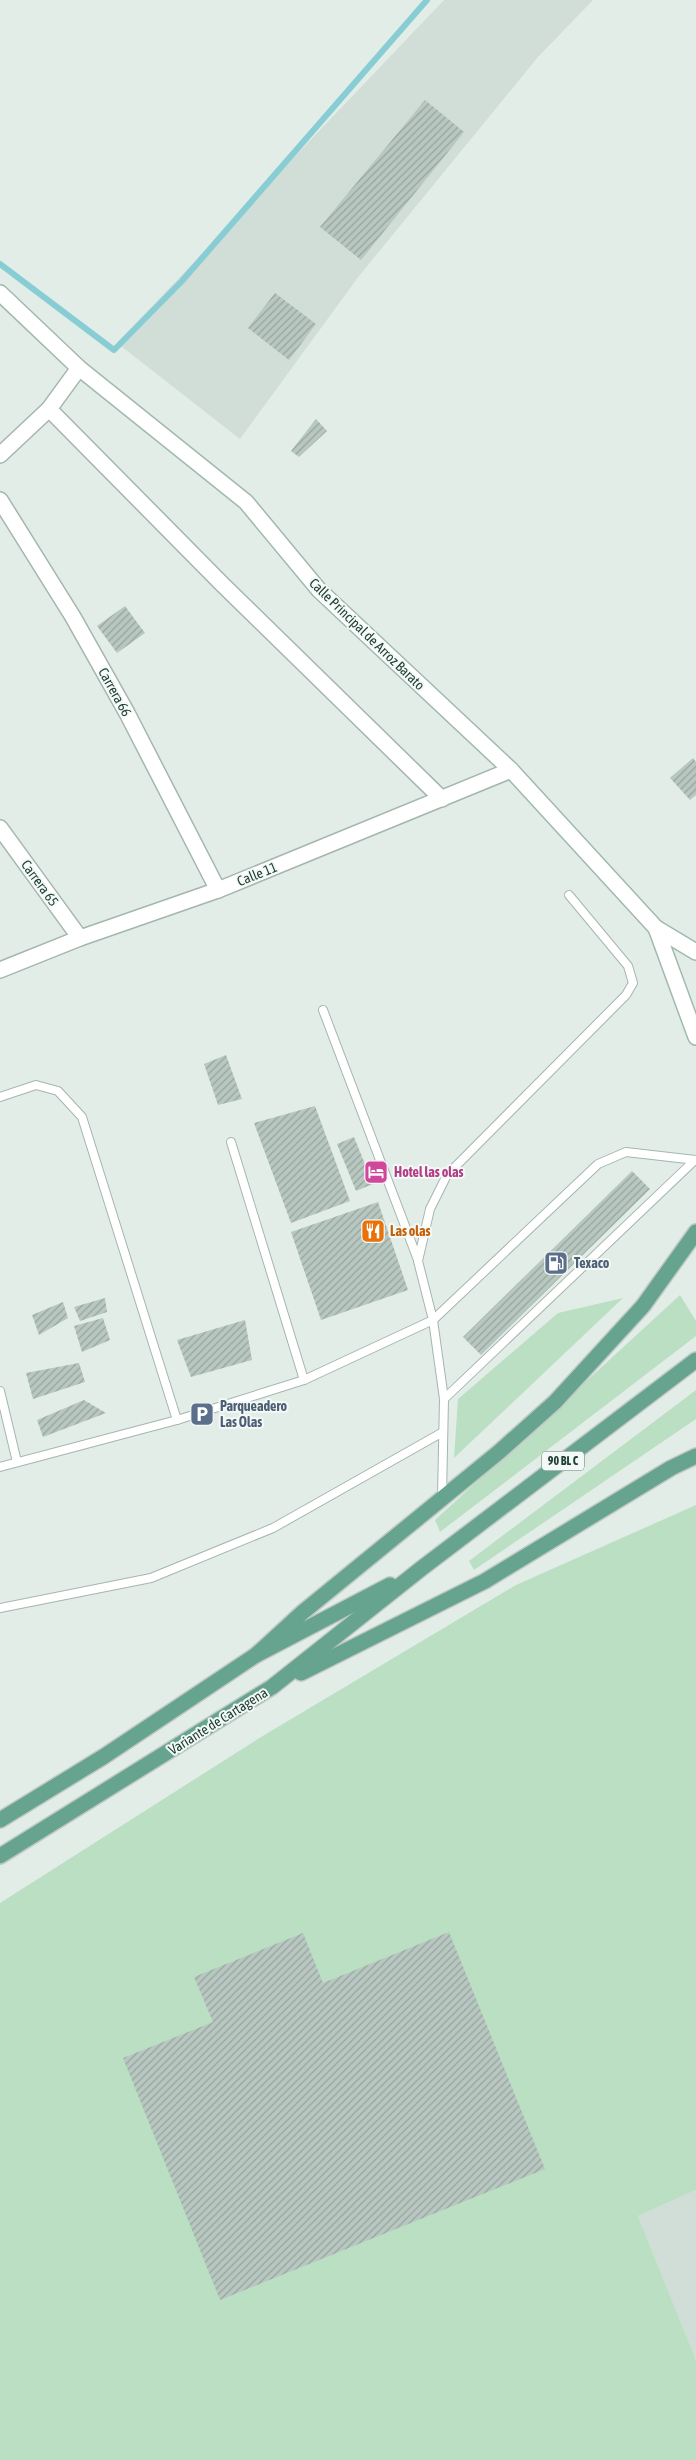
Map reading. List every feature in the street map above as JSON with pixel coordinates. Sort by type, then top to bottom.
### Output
[{"type":"main road","points":[[256,1655],[303,1612],[442,1496],[499,1452],[555,1402],[643,1306],[696,1232]]},
{"type":"main road","name":"Variante de Cartagena","points":[[0,1856],[272,1687],[426,1565],[696,1360]]},
{"type":"main road","points":[[272,1687],[486,1581],[671,1468],[696,1456]]},
{"type":"main road","name":"Variante de Cartagena","points":[[0,1820],[103,1757],[256,1655],[426,1565]]},
{"type":"street","name":"Calle Principal de Arroz Barato","points":[[1,294],[79,368],[246,502],[319,590],[511,770],[656,928],[696,952]]},
{"type":"street","points":[[0,454],[49,409],[79,368]]},
{"type":"street","points":[[49,409],[223,585],[442,799]]},
{"type":"street","name":"Carrera 66","points":[[0,500],[78,625],[127,713],[218,890]]},
{"type":"street","name":"Calle 11","points":[[0,970],[80,938],[218,890],[511,770]]},
{"type":"street","name":"Carrera 65","points":[[0,828],[80,938]]},
{"type":"street","name":"Calle Principal de Arroz Barato","points":[[656,928],[696,1037]]},
{"type":"lane","points":[[418,1261],[430,1209],[447,1175],[626,995],[633,982],[628,966],[569,895]]},
{"type":"lane","points":[[323,1010],[418,1261],[433,1320],[444,1399],[442,1496]]},
{"type":"lane","points":[[0,1097],[36,1086],[58,1091],[82,1117],[177,1420]]},
{"type":"lane","points":[[231,1142],[304,1380]]},
{"type":"lane","points":[[0,1467],[177,1420],[304,1380],[433,1320],[598,1164],[626,1152],[695,1160]]},
{"type":"lane","points":[[444,1399],[695,1160]]},
{"type":"lane","points":[[0,1391],[17,1462]]},
{"type":"lane","points":[[0,1608],[151,1578],[273,1528],[444,1432]]},
{"type":"shaded area","points":[[444,0],[593,0],[538,57],[359,276],[240,439],[117,343]]},
{"type":"shaded area","points":[[696,2190],[696,2360],[638,2216]]},
{"type":"green space","points":[[680,1295],[696,1321],[696,1336],[440,1532],[435,1520]]},
{"type":"green space","points":[[623,1298],[454,1458],[458,1399],[558,1313]]},
{"type":"green space","points":[[696,1390],[696,1419],[474,1570],[469,1561]]},
{"type":"green space","points":[[696,1505],[696,2190],[638,2216],[696,2360],[696,2460],[0,2460],[0,1903],[261,1737],[516,1585]]},
{"type":"building","points":[[425,100],[464,132],[361,260],[320,227]]},
{"type":"building","points":[[275,293],[316,324],[289,360],[248,328]]},
{"type":"building","points":[[316,419],[327,431],[299,457],[291,451]]},
{"type":"building","points":[[125,606],[145,633],[117,653],[97,626]]},
{"type":"building","points":[[693,758],[696,762],[696,795],[690,800],[670,778]]},
{"type":"building","points":[[226,1055],[242,1099],[218,1105],[204,1064]]},
{"type":"building","points":[[315,1106],[350,1201],[291,1223],[254,1123]]},
{"type":"building","points":[[354,1137],[373,1184],[356,1191],[337,1144]]},
{"type":"building","name":"Texaco","points":[[632,1171],[650,1189],[481,1355],[463,1337]]},
{"type":"building","points":[[378,1202],[408,1290],[321,1320],[291,1232]]},
{"type":"building","points":[[105,1298],[107,1312],[80,1321],[74,1307]]},
{"type":"building","points":[[63,1302],[68,1318],[39,1335],[32,1315]]},
{"type":"building","points":[[103,1318],[110,1340],[82,1352],[74,1326]]},
{"type":"building","points":[[245,1320],[252,1360],[191,1377],[177,1340]]},
{"type":"building","points":[[79,1363],[85,1382],[33,1399],[26,1373]]},
{"type":"building","points":[[84,1400],[106,1413],[43,1437],[37,1420]]},
{"type":"building","points":[[449,1932],[545,2169],[220,2300],[123,2058],[213,2022],[194,1977],[303,1933],[323,1983]]},
{"type":"waterway","points":[[0,264],[114,350],[182,281],[427,0]]},
{"type":"place","name":"Hotel las olas","points":[[376,1172]]},
{"type":"place","name":"Las olas","points":[[373,1231]]},
{"type":"place","name":"Texaco","points":[[556,1263]]},
{"type":"place","name":"Parqueadero Las Olas","points":[[202,1414]]}]
